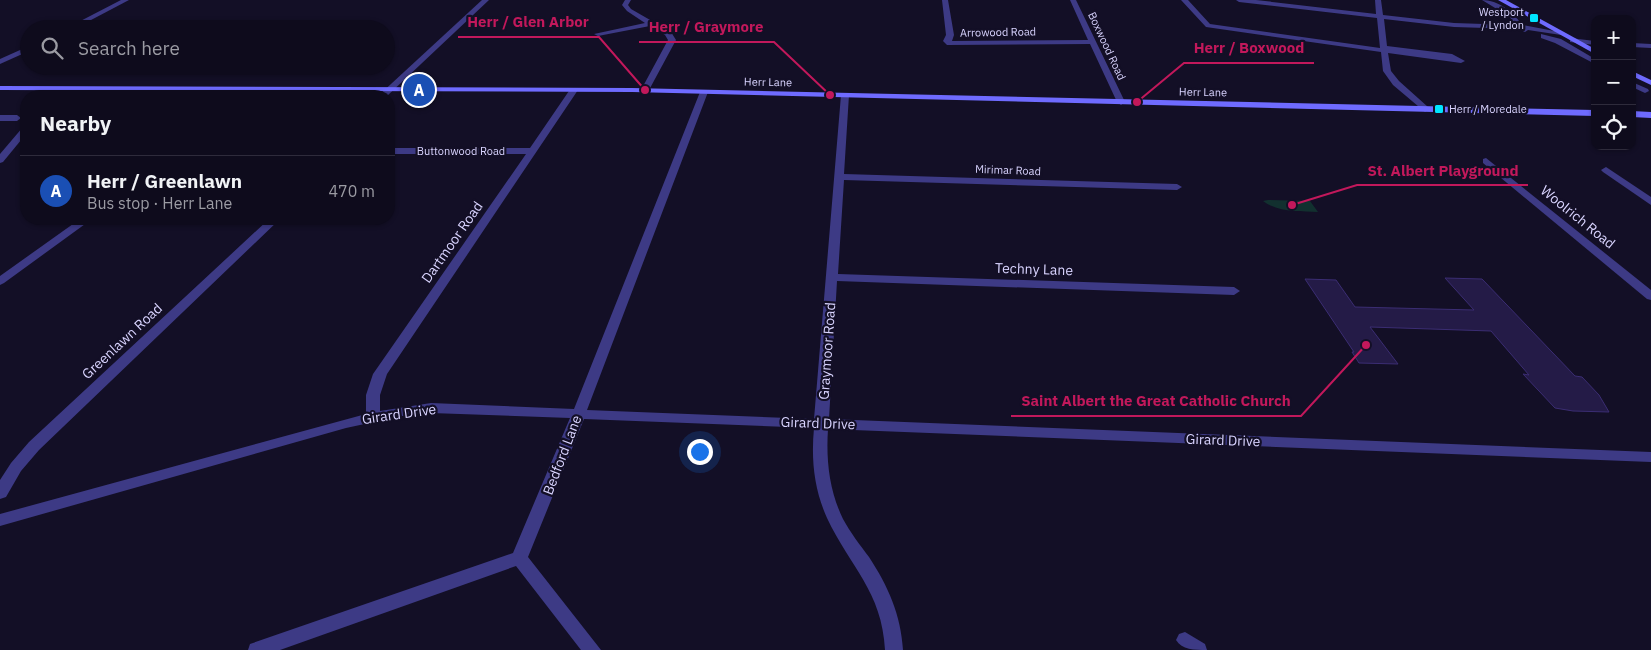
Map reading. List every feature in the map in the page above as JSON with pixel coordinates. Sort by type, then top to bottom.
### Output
[{"type":"main road","points":[[1501,0],[1591,49]]},
{"type":"main road","points":[[1636,75],[1651,83]]},
{"type":"main road","name":"Herr Lane","points":[[0,88],[645,90],[1591,113]]},
{"type":"main road","points":[[1636,114],[1651,115]]},
{"type":"street","points":[[86,20],[126,0]]},
{"type":"street","points":[[390,89],[486,0]]},
{"type":"street","points":[[628,0],[627,8],[668,34],[672,40],[645,90]]},
{"type":"street","name":"Arrowood Road","points":[[944,0],[950,35],[947,41],[950,43],[1093,42]]},
{"type":"street","name":"Boxwood Road","points":[[1073,0],[1121,102]]},
{"type":"street","points":[[1184,0],[1208,26],[1461,61],[1452,56],[1389,48],[1383,49]]},
{"type":"street","points":[[1239,0],[1273,2],[1454,25],[1519,27],[1561,33]]},
{"type":"street","points":[[1378,0],[1385,62],[1390,76],[1425,109]]},
{"type":"street","points":[[1484,0],[1513,16],[1519,27],[1558,41],[1591,60]]},
{"type":"street","points":[[1519,27],[1543,23]]},
{"type":"street","points":[[598,34],[651,24]]},
{"type":"street","points":[[1573,40],[1591,42]]},
{"type":"street","points":[[1636,46],[1651,46]]},
{"type":"street","points":[[0,62],[20,52]]},
{"type":"street","points":[[1636,86],[1645,91]]},
{"type":"street","name":"Dartmoor Road","points":[[374,416],[370,402],[380,374],[574,90]]},
{"type":"street","name":"Bedford Lane","points":[[520,558],[704,92]]},
{"type":"street","name":"Graymoor Road","points":[[845,95],[819,454],[822,483],[836,520],[876,583],[883,598],[892,626],[894,650]]},
{"type":"street","points":[[0,118],[17,118]]},
{"type":"street","points":[[0,160],[20,136]]},
{"type":"street","name":"Buttonwood Road","points":[[395,151],[532,151]]},
{"type":"street","name":"Woolrich Road","points":[[1486,161],[1651,296]]},
{"type":"street","points":[[1606,170],[1651,202]]},
{"type":"street","name":"Mirimar Road","points":[[839,178],[1177,187]]},
{"type":"street","points":[[0,281],[79,225]]},
{"type":"street","name":"Greenlawn Road","points":[[0,493],[16,467],[34,446],[268,225]]},
{"type":"street","name":"Techny Lane","points":[[832,277],[1234,291]]},
{"type":"street","name":"Girard Drive","points":[[0,520],[374,416],[431,408],[1651,457]]},
{"type":"street","points":[[257,650],[520,558],[592,650]]},
{"type":"green space","points":[[1263,201],[1310,201],[1318,212],[1276,208]]},
{"type":"building","points":[[1445,278],[1482,279],[1575,376],[1582,377],[1599,395],[1609,412],[1573,411],[1555,408],[1523,374],[1529,375],[1491,331],[1370,327],[1398,364],[1359,363],[1352,352],[1354,352],[1305,279],[1336,280],[1355,307],[1474,310]]},
{"type":"place","name":"Westport / Lyndon","points":[[1534,18]]},
{"type":"place","name":"Herr / Greenlawn","points":[[419,90]]},
{"type":"place","name":"Herr / Glen Arbor","points":[[645,90]]},
{"type":"place","name":"Herr / Graymore","points":[[830,95]]},
{"type":"place","name":"Herr / Boxwood","points":[[1137,102]]},
{"type":"place","name":"Herr / Moredale","points":[[1439,109]]},
{"type":"place","name":"St. Albert Playground","points":[[1292,205]]},
{"type":"place","name":"Saint Albert the Great Catholic Church","points":[[1366,345]]}]
